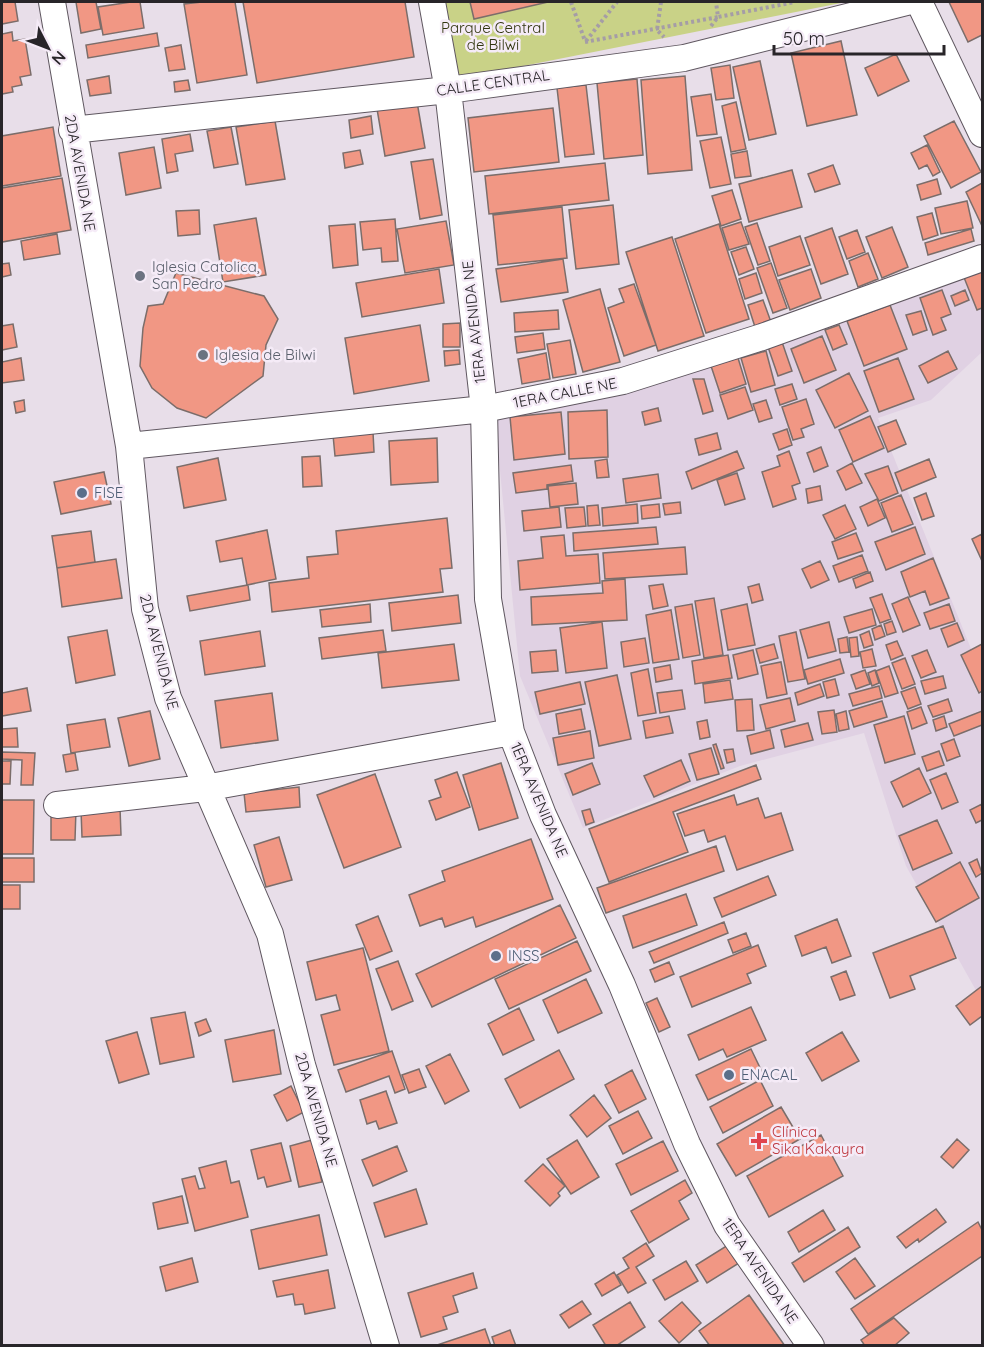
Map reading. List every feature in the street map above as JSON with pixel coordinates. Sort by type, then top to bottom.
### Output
[{"type":"street","name":"2DA AVENIDA NE","points":[[52,2],[72,130],[129,446],[146,609],[168,698],[270,934],[302,1065],[386,1346]]},
{"type":"street","name":"1ERA AVENIDA NE","points":[[432,2],[448,90],[484,409],[488,599],[511,732],[543,815],[622,985],[692,1154],[727,1225],[811,1346]]},
{"type":"street","name":"CALLE CENTRAL","points":[[72,130],[448,90],[684,58],[907,2]]},
{"type":"street","points":[[919,2],[982,134]]},
{"type":"street","name":"1ERA CALLE NE","points":[[129,446],[484,409],[622,381],[762,337],[982,258]]},
{"type":"street","points":[[57,805],[205,788],[511,732]]},
{"type":"path","points":[[571,2],[585,42]]},
{"type":"path","points":[[585,42],[617,2]]},
{"type":"path","points":[[657,30],[661,2]]},
{"type":"path","points":[[716,2],[718,17]]},
{"type":"path","points":[[585,42],[795,2]]},
{"type":"shaded area","points":[[982,263],[982,352],[931,400],[878,418],[982,676],[982,1001],[906,866],[864,733],[740,766],[583,828],[520,676],[495,419]]},
{"type":"green space","name":"Parque Central de Bilwi","points":[[445,2],[846,2],[457,79]]},
{"type":"building","points":[[2,2],[15,2],[18,21],[2,24]]},
{"type":"building","points":[[76,2],[96,2],[101,29],[81,33]]},
{"type":"building","points":[[140,2],[144,28],[103,35],[98,7]]},
{"type":"building","points":[[235,2],[247,75],[197,83],[184,4]]},
{"type":"building","points":[[243,2],[405,2],[414,57],[257,83]]},
{"type":"building","points":[[470,2],[548,2],[474,19]]},
{"type":"building","points":[[949,2],[982,2],[982,35],[968,42]]},
{"type":"building","points":[[12,32],[13,41],[25,39],[31,75],[20,77],[22,85],[12,87],[13,92],[2,94],[2,34]]},
{"type":"building","points":[[157,33],[159,46],[88,58],[86,45]]},
{"type":"building","points":[[841,41],[857,115],[807,126],[791,53]]},
{"type":"building","points":[[181,45],[185,69],[169,71],[165,48]]},
{"type":"building","points":[[896,54],[909,81],[878,96],[865,68]]},
{"type":"building","points":[[760,61],[776,134],[749,140],[733,67]]},
{"type":"building","points":[[730,65],[734,98],[716,100],[711,68]]},
{"type":"building","points":[[109,76],[111,93],[90,96],[87,80]]},
{"type":"building","points":[[685,76],[692,170],[648,174],[641,80]]},
{"type":"building","points":[[637,79],[643,155],[604,159],[597,83]]},
{"type":"building","points":[[188,80],[190,90],[175,92],[174,82]]},
{"type":"building","points":[[586,85],[594,154],[565,157],[557,88]]},
{"type":"building","points":[[711,94],[717,134],[697,136],[691,97]]},
{"type":"building","points":[[416,96],[425,148],[385,156],[376,103]]},
{"type":"building","points":[[736,102],[746,149],[731,152],[722,106]]},
{"type":"building","points":[[553,108],[559,162],[474,172],[468,118]]},
{"type":"building","points":[[371,116],[373,134],[351,138],[349,120]]},
{"type":"building","points":[[275,121],[285,179],[246,185],[236,127]]},
{"type":"building","points":[[954,121],[981,172],[951,188],[924,136]]},
{"type":"building","points":[[53,127],[61,176],[2,186],[2,136]]},
{"type":"building","points":[[231,127],[238,164],[214,168],[207,131]]},
{"type":"building","points":[[190,134],[193,151],[175,154],[178,171],[167,173],[162,139]]},
{"type":"building","points":[[721,137],[731,184],[710,188],[700,141]]},
{"type":"building","points":[[927,145],[940,172],[933,176],[927,165],[919,169],[911,153]]},
{"type":"building","points":[[154,147],[161,188],[126,195],[119,153]]},
{"type":"building","points":[[360,150],[363,164],[345,168],[343,153]]},
{"type":"building","points":[[747,151],[751,176],[735,178],[731,154]]},
{"type":"building","points":[[433,159],[442,215],[420,219],[411,162]]},
{"type":"building","points":[[605,163],[609,200],[489,214],[485,176]]},
{"type":"building","points":[[833,165],[840,184],[815,192],[808,174]]},
{"type":"building","points":[[792,170],[802,207],[749,222],[739,184]]},
{"type":"building","points":[[62,178],[71,230],[2,242],[2,188]]},
{"type":"building","points":[[937,179],[941,194],[921,200],[917,185]]},
{"type":"building","points":[[982,183],[982,226],[966,192]]},
{"type":"building","points":[[732,190],[741,219],[721,226],[712,196]]},
{"type":"building","points":[[967,201],[973,228],[941,234],[935,208]]},
{"type":"building","points":[[613,205],[619,264],[576,269],[569,210]]},
{"type":"building","points":[[562,207],[567,258],[498,265],[493,215]]},
{"type":"building","points":[[199,210],[200,234],[178,236],[176,211]]},
{"type":"building","points":[[932,213],[938,235],[923,240],[917,217]]},
{"type":"building","points":[[256,218],[266,275],[223,282],[214,225]]},
{"type":"building","points":[[395,219],[398,261],[382,262],[381,248],[363,250],[360,222]]},
{"type":"building","points":[[446,221],[454,265],[405,273],[397,229]]},
{"type":"building","points":[[741,222],[749,244],[729,250],[722,228]]},
{"type":"building","points":[[757,223],[770,261],[758,265],[745,227]]},
{"type":"building","points":[[355,224],[358,265],[333,268],[329,226]]},
{"type":"building","points":[[719,224],[749,319],[706,333],[675,239]]},
{"type":"building","points":[[892,227],[908,267],[882,278],[866,237]]},
{"type":"building","points":[[832,228],[848,274],[821,284],[805,238]]},
{"type":"building","points":[[971,229],[974,241],[928,255],[925,243]]},
{"type":"building","points":[[857,230],[865,252],[847,259],[839,237]]},
{"type":"building","points":[[57,234],[60,254],[24,260],[21,241]]},
{"type":"building","points":[[800,236],[810,265],[778,276],[769,247]]},
{"type":"building","points":[[672,237],[704,336],[658,351],[626,252]]},
{"type":"building","points":[[746,247],[754,269],[739,275],[731,252]]},
{"type":"building","points":[[868,253],[878,279],[858,287],[849,261]]},
{"type":"building","points":[[563,259],[568,292],[501,302],[496,269]]},
{"type":"building","points":[[9,263],[11,275],[2,277],[2,264]]},
{"type":"building","points":[[771,263],[787,308],[773,313],[757,268]]},
{"type":"building","points":[[982,266],[982,308],[977,310],[963,275]]},
{"type":"building","points":[[439,269],[444,303],[362,317],[356,283]]},
{"type":"building","points":[[811,269],[821,298],[790,310],[779,280]]},
{"type":"building","name":"Iglesia de Bilwi","points":[[176,273],[264,296],[278,319],[266,345],[263,376],[206,418],[177,408],[152,388],[140,366],[143,328],[148,306],[163,304]]},
{"type":"building","points":[[756,273],[762,293],[745,299],[739,279]]},
{"type":"building","points":[[634,284],[656,345],[624,356],[608,308],[624,302],[619,289]]},
{"type":"building","points":[[600,289],[620,362],[583,372],[563,300]]},
{"type":"building","points":[[942,290],[951,314],[941,318],[946,330],[933,335],[920,298]]},
{"type":"building","points":[[965,290],[969,300],[955,306],[951,296]]},
{"type":"building","points":[[763,300],[771,322],[755,327],[748,305]]},
{"type":"building","points":[[890,305],[907,349],[864,366],[847,321]]},
{"type":"building","points":[[558,310],[559,329],[515,332],[514,313]]},
{"type":"building","points":[[921,311],[927,330],[913,335],[906,315]]},
{"type":"building","points":[[460,323],[460,347],[443,347],[443,324]]},
{"type":"building","points":[[13,324],[17,347],[2,350],[2,326]]},
{"type":"building","points":[[420,325],[429,381],[354,394],[345,338]]},
{"type":"building","points":[[839,325],[847,344],[833,350],[825,330]]},
{"type":"building","points":[[543,333],[545,349],[517,353],[515,337]]},
{"type":"building","points":[[822,336],[836,370],[804,383],[791,349]]},
{"type":"building","points":[[570,340],[576,374],[553,378],[547,344]]},
{"type":"building","points":[[782,342],[792,371],[778,376],[768,347]]},
{"type":"building","points":[[459,350],[460,364],[445,366],[444,351]]},
{"type":"building","points":[[766,351],[775,385],[751,392],[741,358]]},
{"type":"building","points":[[948,351],[957,369],[928,383],[919,366]]},
{"type":"building","points":[[546,353],[550,379],[522,384],[518,359]]},
{"type":"building","points":[[21,358],[24,380],[2,383],[2,362]]},
{"type":"building","points":[[738,358],[746,384],[720,393],[711,366]]},
{"type":"building","points":[[898,358],[914,399],[879,412],[864,371]]},
{"type":"building","points":[[849,373],[868,411],[835,428],[816,390]]},
{"type":"building","points":[[693,379],[704,379],[713,411],[703,414]]},
{"type":"building","points":[[792,384],[797,399],[780,405],[775,389]]},
{"type":"building","points":[[745,387],[753,410],[728,419],[720,395]]},
{"type":"building","points":[[806,399],[814,424],[801,429],[804,437],[793,440],[782,407]]},
{"type":"building","points":[[24,400],[25,411],[16,413],[14,402]]},
{"type":"building","points":[[766,400],[772,418],[759,422],[753,404]]},
{"type":"building","points":[[658,408],[661,421],[645,425],[642,412]]},
{"type":"building","points":[[607,410],[608,457],[569,459],[568,412]]},
{"type":"building","points":[[561,412],[565,454],[514,460],[510,417]]},
{"type":"building","points":[[870,416],[884,448],[853,462],[839,430]]},
{"type":"building","points":[[896,420],[906,444],[888,452],[878,427]]},
{"type":"building","points":[[787,429],[792,445],[779,450],[773,434]]},
{"type":"building","points":[[373,432],[374,452],[335,456],[333,435]]},
{"type":"building","points":[[717,433],[721,449],[699,455],[695,439]]},
{"type":"building","points":[[437,438],[438,482],[391,485],[389,441]]},
{"type":"building","points":[[821,447],[828,466],[814,472],[807,453]]},
{"type":"building","points":[[737,451],[744,468],[692,489],[686,472]]},
{"type":"building","points":[[789,451],[800,483],[792,486],[796,499],[773,507],[762,472],[780,466],[777,456]]},
{"type":"building","points":[[320,456],[322,486],[303,487],[302,457]]},
{"type":"building","points":[[218,458],[226,500],[184,508],[177,467]]},
{"type":"building","points":[[607,459],[609,477],[597,478],[595,461]]},
{"type":"building","points":[[929,459],[936,477],[902,491],[895,473]]},
{"type":"building","points":[[852,463],[862,483],[846,490],[837,471]]},
{"type":"building","points":[[571,465],[573,481],[547,485],[547,489],[516,493],[513,473]]},
{"type":"building","points":[[888,466],[898,493],[879,501],[865,474]]},
{"type":"building","name":"FISE","points":[[104,472],[111,504],[61,514],[54,482]]},
{"type":"building","points":[[737,473],[745,499],[725,505],[717,480]]},
{"type":"building","points":[[658,474],[661,498],[626,503],[623,479]]},
{"type":"building","points":[[576,483],[578,504],[550,507],[548,486]]},
{"type":"building","points":[[820,486],[822,500],[808,503],[806,489]]},
{"type":"building","points":[[926,493],[934,516],[922,520],[914,498]]},
{"type":"building","points":[[901,495],[913,524],[892,532],[881,503]]},
{"type":"building","points":[[877,499],[885,518],[868,526],[860,507]]},
{"type":"building","points":[[680,502],[681,513],[665,515],[663,504]]},
{"type":"building","points":[[637,504],[638,523],[603,526],[602,508]]},
{"type":"building","points":[[659,504],[660,517],[642,519],[641,506]]},
{"type":"building","points":[[598,505],[600,525],[588,526],[587,506]]},
{"type":"building","points":[[845,505],[856,529],[835,539],[823,515]]},
{"type":"building","points":[[559,507],[561,527],[524,531],[522,511]]},
{"type":"building","points":[[584,507],[586,526],[567,528],[565,508]]},
{"type":"building","points":[[447,518],[452,568],[440,569],[443,592],[272,612],[269,583],[309,578],[307,557],[338,554],[336,531]]},
{"type":"building","points":[[656,527],[658,544],[574,551],[573,533]]},
{"type":"building","points":[[915,527],[925,554],[886,570],[875,542]]},
{"type":"building","points":[[267,530],[276,579],[247,585],[242,558],[220,562],[216,541]]},
{"type":"building","points":[[91,531],[95,562],[57,568],[52,536]]},
{"type":"building","points":[[856,533],[863,551],[838,559],[832,542]]},
{"type":"building","points":[[982,534],[982,561],[972,539]]},
{"type":"building","points":[[564,535],[566,556],[598,554],[600,583],[520,590],[518,561],[543,558],[541,537]]},
{"type":"building","points":[[685,547],[687,574],[605,579],[603,553]]},
{"type":"building","points":[[862,555],[868,571],[839,582],[833,566]]},
{"type":"building","points":[[933,558],[949,598],[930,605],[925,591],[910,597],[901,572]]},
{"type":"building","points":[[116,559],[122,598],[62,607],[57,568]]},
{"type":"building","points":[[820,561],[829,580],[811,588],[802,569]]},
{"type":"building","points":[[870,572],[873,581],[856,588],[853,579]]},
{"type":"building","points":[[625,579],[627,620],[532,625],[531,597],[603,593],[602,581]]},
{"type":"building","points":[[663,584],[668,606],[653,609],[649,586]]},
{"type":"building","points":[[759,584],[763,600],[752,603],[748,587]]},
{"type":"building","points":[[248,585],[250,600],[190,611],[187,596]]},
{"type":"building","points":[[882,594],[891,619],[880,623],[870,598]]},
{"type":"building","points":[[458,595],[461,623],[392,631],[389,603]]},
{"type":"building","points":[[908,597],[920,625],[903,632],[892,604]]},
{"type":"building","points":[[714,598],[723,655],[704,658],[695,601]]},
{"type":"building","points":[[370,604],[371,622],[322,627],[320,610]]},
{"type":"building","points":[[692,604],[700,655],[683,658],[675,607]]},
{"type":"building","points":[[747,604],[755,645],[728,650],[721,610]]},
{"type":"building","points":[[949,604],[955,621],[930,629],[924,613]]},
{"type":"building","points":[[872,609],[876,625],[849,633],[844,617]]},
{"type":"building","points":[[671,610],[679,659],[653,663],[646,615]]},
{"type":"building","points":[[892,621],[896,632],[887,635],[884,624]]},
{"type":"building","points":[[602,622],[607,668],[566,673],[560,628]]},
{"type":"building","points":[[829,622],[836,651],[808,658],[800,630]]},
{"type":"building","points":[[957,623],[964,640],[948,647],[941,629]]},
{"type":"building","points":[[881,625],[885,636],[875,640],[872,629]]},
{"type":"building","points":[[107,630],[115,675],[76,683],[68,637]]},
{"type":"building","points":[[383,630],[386,651],[322,659],[319,638]]},
{"type":"building","points":[[260,631],[265,666],[205,675],[200,641]]},
{"type":"building","points":[[869,631],[873,645],[864,648],[860,635]]},
{"type":"building","points":[[796,632],[805,679],[788,682],[779,636]]},
{"type":"building","points":[[847,637],[849,652],[840,653],[838,639]]},
{"type":"building","points":[[857,637],[859,656],[851,657],[849,638]]},
{"type":"building","points":[[645,638],[649,663],[624,667],[621,642]]},
{"type":"building","points":[[897,641],[903,655],[891,660],[886,645]]},
{"type":"building","points":[[454,644],[459,680],[382,688],[378,653]]},
{"type":"building","points":[[774,644],[778,658],[760,663],[756,649]]},
{"type":"building","points":[[982,644],[982,691],[979,693],[961,655]]},
{"type":"building","points":[[872,649],[876,666],[863,668],[860,652]]},
{"type":"building","points":[[556,650],[558,671],[532,673],[530,652]]},
{"type":"building","points":[[753,650],[758,674],[738,679],[733,655]]},
{"type":"building","points":[[927,650],[936,672],[921,678],[912,656]]},
{"type":"building","points":[[728,655],[732,678],[695,684],[692,661]]},
{"type":"building","points":[[905,658],[915,684],[902,689],[892,663]]},
{"type":"building","points":[[840,659],[844,673],[808,684],[804,670]]},
{"type":"building","points":[[781,662],[787,694],[767,698],[761,666]]},
{"type":"building","points":[[670,665],[672,679],[656,682],[654,668]]},
{"type":"building","points":[[889,666],[898,693],[885,697],[876,671]]},
{"type":"building","points":[[648,669],[656,713],[638,716],[631,673]]},
{"type":"building","points":[[865,670],[870,684],[856,689],[851,675]]},
{"type":"building","points":[[875,670],[879,683],[872,686],[868,673]]},
{"type":"building","points":[[617,675],[631,739],[599,746],[585,682]]},
{"type":"building","points":[[943,676],[946,688],[925,694],[921,681]]},
{"type":"building","points":[[835,679],[839,695],[827,698],[823,682]]},
{"type":"building","points":[[730,680],[733,699],[705,703],[703,684]]},
{"type":"building","points":[[580,682],[585,704],[540,714],[535,692]]},
{"type":"building","points":[[820,684],[824,696],[798,705],[795,693]]},
{"type":"building","points":[[879,686],[882,698],[853,706],[849,694]]},
{"type":"building","points":[[915,687],[921,704],[908,709],[901,692]]},
{"type":"building","points":[[27,688],[31,711],[2,716],[2,693]]},
{"type":"building","points":[[682,690],[685,709],[660,713],[657,693]]},
{"type":"building","points":[[272,693],[278,740],[221,748],[215,701]]},
{"type":"building","points":[[790,698],[795,721],[766,729],[760,705]]},
{"type":"building","points":[[752,699],[754,730],[737,731],[735,700]]},
{"type":"building","points":[[948,699],[952,711],[933,717],[928,706]]},
{"type":"building","points":[[882,701],[887,717],[854,727],[849,711]]},
{"type":"building","points":[[921,707],[927,723],[912,729],[907,712]]},
{"type":"building","points":[[581,709],[585,729],[559,734],[556,714]]},
{"type":"building","points":[[834,710],[837,732],[822,734],[818,712]]},
{"type":"building","points":[[150,711],[160,759],[129,766],[118,718]]},
{"type":"building","points":[[846,711],[849,729],[839,731],[836,714]]},
{"type":"building","points":[[982,711],[982,725],[954,736],[949,724]]},
{"type":"building","points":[[669,716],[673,733],[646,738],[643,721]]},
{"type":"building","points":[[904,716],[915,754],[885,763],[874,725]]},
{"type":"building","points":[[944,716],[947,727],[936,731],[933,720]]},
{"type":"building","points":[[105,719],[110,747],[71,753],[67,725]]},
{"type":"building","points":[[707,720],[710,737],[700,739],[697,722]]},
{"type":"building","points":[[808,723],[813,740],[785,747],[781,730]]},
{"type":"building","points":[[17,728],[18,747],[2,747],[2,729]]},
{"type":"building","points":[[770,730],[774,748],[751,754],[747,736]]},
{"type":"building","points":[[590,731],[594,758],[558,765],[553,738]]},
{"type":"building","points":[[954,739],[960,756],[947,761],[941,744]]},
{"type":"building","points":[[716,744],[724,768],[721,769],[713,745]]},
{"type":"building","points":[[711,748],[719,774],[697,780],[689,754]]},
{"type":"building","points":[[733,749],[735,761],[727,763],[724,750]]},
{"type":"building","points":[[939,751],[944,765],[927,771],[922,757]]},
{"type":"building","points":[[2,752],[35,753],[33,785],[21,785],[22,760],[2,759]]},
{"type":"building","points":[[75,753],[78,770],[66,772],[63,755]]},
{"type":"building","points":[[681,760],[690,781],[654,797],[644,776]]},
{"type":"building","points":[[2,761],[11,761],[10,784],[2,784]]},
{"type":"building","points":[[501,763],[518,818],[479,830],[463,775]]},
{"type":"building","points":[[592,763],[600,784],[573,795],[565,774]]},
{"type":"building","points":[[756,765],[761,779],[673,812],[688,852],[609,882],[589,829]]},
{"type":"building","points":[[919,768],[931,793],[903,807],[891,782]]},
{"type":"building","points":[[457,772],[470,807],[436,820],[429,801],[441,797],[435,780]]},
{"type":"building","points":[[946,773],[958,802],[942,809],[930,780]]},
{"type":"building","points":[[375,774],[401,847],[344,868],[317,795]]},
{"type":"building","points":[[299,787],[300,807],[246,812],[244,793]]},
{"type":"building","points":[[734,795],[737,805],[758,798],[765,818],[781,813],[793,850],[737,870],[725,836],[708,842],[704,830],[685,836],[677,814]]},
{"type":"building","points":[[2,800],[34,800],[33,854],[2,854]]},
{"type":"building","points":[[982,804],[982,820],[976,823],[970,810]]},
{"type":"building","points":[[120,808],[121,835],[82,837],[81,810]]},
{"type":"building","points":[[51,809],[76,809],[75,840],[51,840]]},
{"type":"building","points":[[590,809],[594,822],[586,825],[582,811]]},
{"type":"building","points":[[937,820],[952,853],[913,870],[899,836]]},
{"type":"building","points":[[279,837],[292,880],[266,887],[254,845]]},
{"type":"building","points":[[531,839],[553,899],[476,927],[473,917],[445,927],[442,918],[420,926],[409,895],[445,881],[442,871]]},
{"type":"building","points":[[716,846],[724,871],[606,913],[597,888]]},
{"type":"building","points":[[2,858],[34,858],[34,882],[2,882]]},
{"type":"building","points":[[977,859],[982,873],[976,877],[969,863]]},
{"type":"building","points":[[960,862],[979,898],[936,922],[916,887]]},
{"type":"building","points":[[768,876],[776,895],[722,917],[714,898]]},
{"type":"building","points":[[2,885],[20,885],[20,909],[2,909]]},
{"type":"building","points":[[686,894],[697,925],[633,948],[623,916]]},
{"type":"building","name":"INSS","points":[[560,905],[576,938],[432,1007],[416,974]]},
{"type":"building","points":[[378,916],[392,951],[370,960],[356,925]]},
{"type":"building","points":[[837,919],[851,956],[832,963],[826,947],[802,956],[795,936]]},
{"type":"building","points":[[724,922],[728,933],[654,963],[649,952]]},
{"type":"building","points":[[943,926],[956,958],[910,976],[915,989],[890,998],[873,953]]},
{"type":"building","points":[[746,933],[751,946],[733,953],[728,940]]},
{"type":"building","points":[[577,941],[591,971],[509,1009],[495,979]]},
{"type":"building","points":[[758,945],[766,966],[747,974],[751,983],[692,1007],[680,977]]},
{"type":"building","points":[[363,948],[389,1051],[334,1065],[321,1015],[340,1010],[336,995],[316,1000],[307,962]]},
{"type":"building","points":[[398,961],[413,1001],[392,1010],[376,969]]},
{"type":"building","points":[[669,962],[674,974],[655,982],[650,970]]},
{"type":"building","points":[[846,971],[855,995],[840,1000],[831,977]]},
{"type":"building","points":[[586,979],[602,1013],[558,1033],[543,1000]]},
{"type":"building","points":[[982,986],[982,1016],[970,1025],[956,1006]]},
{"type":"building","points":[[657,998],[670,1027],[659,1032],[646,1003]]},
{"type":"building","points":[[751,1007],[766,1040],[727,1057],[723,1049],[699,1060],[688,1035]]},
{"type":"building","points":[[519,1008],[534,1040],[503,1055],[488,1024]]},
{"type":"building","points":[[185,1012],[194,1057],[160,1064],[151,1018]]},
{"type":"building","points":[[206,1019],[211,1031],[199,1036],[195,1023]]},
{"type":"building","points":[[274,1030],[281,1074],[233,1082],[225,1040]]},
{"type":"building","points":[[137,1032],[149,1074],[119,1083],[106,1041]]},
{"type":"building","points":[[842,1032],[859,1061],[822,1081],[806,1053]]},
{"type":"building","name":"ENACAL","points":[[751,1049],[763,1074],[708,1100],[696,1075]]},
{"type":"building","points":[[559,1050],[574,1079],[520,1108],[505,1079]]},
{"type":"building","points":[[392,1051],[405,1089],[395,1093],[389,1076],[346,1092],[338,1070]]},
{"type":"building","points":[[450,1054],[469,1091],[445,1104],[426,1066]]},
{"type":"building","points":[[419,1069],[426,1087],[409,1093],[402,1075]]},
{"type":"building","points":[[632,1070],[646,1099],[619,1113],[605,1085]]},
{"type":"building","points":[[760,1080],[773,1106],[723,1133],[710,1107]]},
{"type":"building","points":[[291,1086],[304,1112],[287,1121],[274,1095]]},
{"type":"building","points":[[386,1091],[397,1123],[379,1129],[376,1121],[367,1124],[360,1100]]},
{"type":"building","points":[[594,1095],[611,1118],[587,1137],[570,1115]]},
{"type":"building","name":"Clínica Sika Kakayra","points":[[781,1107],[800,1139],[736,1176],[717,1144]]},
{"type":"building","points":[[638,1111],[652,1138],[623,1154],[609,1126]]},
{"type":"building","points":[[821,1135],[843,1176],[769,1217],[747,1176]]},
{"type":"building","points":[[957,1139],[969,1150],[953,1168],[941,1157]]},
{"type":"building","points":[[312,1140],[322,1182],[299,1187],[290,1146]]},
{"type":"building","points":[[577,1140],[599,1177],[571,1194],[547,1159]]},
{"type":"building","points":[[663,1141],[678,1171],[631,1195],[616,1164]]},
{"type":"building","points":[[281,1143],[291,1181],[267,1187],[264,1177],[258,1179],[251,1150]]},
{"type":"building","points":[[397,1146],[407,1171],[373,1186],[362,1160]]},
{"type":"building","points":[[226,1161],[231,1183],[239,1181],[248,1217],[195,1231],[182,1179],[195,1176],[199,1189],[205,1188],[199,1168]]},
{"type":"building","points":[[543,1164],[565,1186],[558,1193],[560,1196],[550,1206],[525,1181]]},
{"type":"building","points":[[685,1180],[692,1193],[679,1201],[689,1219],[649,1243],[631,1211]]},
{"type":"building","points":[[416,1189],[427,1224],[385,1237],[374,1203]]},
{"type":"building","points":[[182,1196],[188,1223],[158,1229],[153,1203]]},
{"type":"building","points":[[936,1209],[946,1222],[919,1242],[918,1239],[906,1248],[897,1237]]},
{"type":"building","points":[[823,1210],[835,1230],[799,1252],[788,1232]]},
{"type":"building","points":[[319,1215],[327,1255],[259,1269],[251,1230]]},
{"type":"building","points":[[978,1222],[982,1230],[982,1256],[868,1334],[851,1309]]},
{"type":"building","points":[[848,1227],[860,1247],[804,1282],[792,1263]]},
{"type":"building","points":[[646,1243],[654,1256],[636,1267],[646,1283],[628,1293],[617,1275],[629,1268],[623,1258]]},
{"type":"building","points":[[728,1245],[739,1263],[707,1283],[696,1265]]},
{"type":"building","points":[[192,1258],[198,1282],[166,1291],[160,1267]]},
{"type":"building","points":[[855,1258],[875,1286],[855,1299],[836,1272]]},
{"type":"building","points":[[686,1261],[698,1281],[665,1300],[653,1280]]},
{"type":"building","points":[[328,1270],[335,1308],[305,1314],[303,1304],[295,1305],[293,1294],[277,1297],[273,1281]]},
{"type":"building","points":[[614,1272],[621,1285],[602,1296],[595,1284]]},
{"type":"building","points":[[473,1273],[477,1288],[453,1296],[458,1312],[443,1317],[447,1329],[421,1337],[408,1293]]},
{"type":"building","points":[[749,1295],[785,1346],[710,1346],[699,1331]]},
{"type":"building","points":[[582,1301],[591,1314],[569,1328],[560,1315]]},
{"type":"building","points":[[630,1302],[645,1327],[616,1346],[606,1346],[593,1325]]},
{"type":"building","points":[[682,1302],[701,1323],[679,1343],[659,1321]]},
{"type":"building","points":[[894,1318],[909,1333],[894,1346],[865,1346],[861,1340]]},
{"type":"building","points":[[485,1329],[491,1346],[437,1346],[437,1345]]},
{"type":"building","points":[[510,1330],[516,1346],[495,1346],[492,1337]]},
{"type":"place","name":"Iglesia Catolica, San Pedro","points":[[140,276]]},
{"type":"place","name":"Iglesia de Bilwi","points":[[203,355]]},
{"type":"place","name":"FISE","points":[[82,493]]},
{"type":"place","name":"INSS","points":[[496,956]]},
{"type":"place","name":"ENACAL","points":[[729,1075]]},
{"type":"place","name":"Clínica Sika Kakayra","points":[[759,1141]]}]
